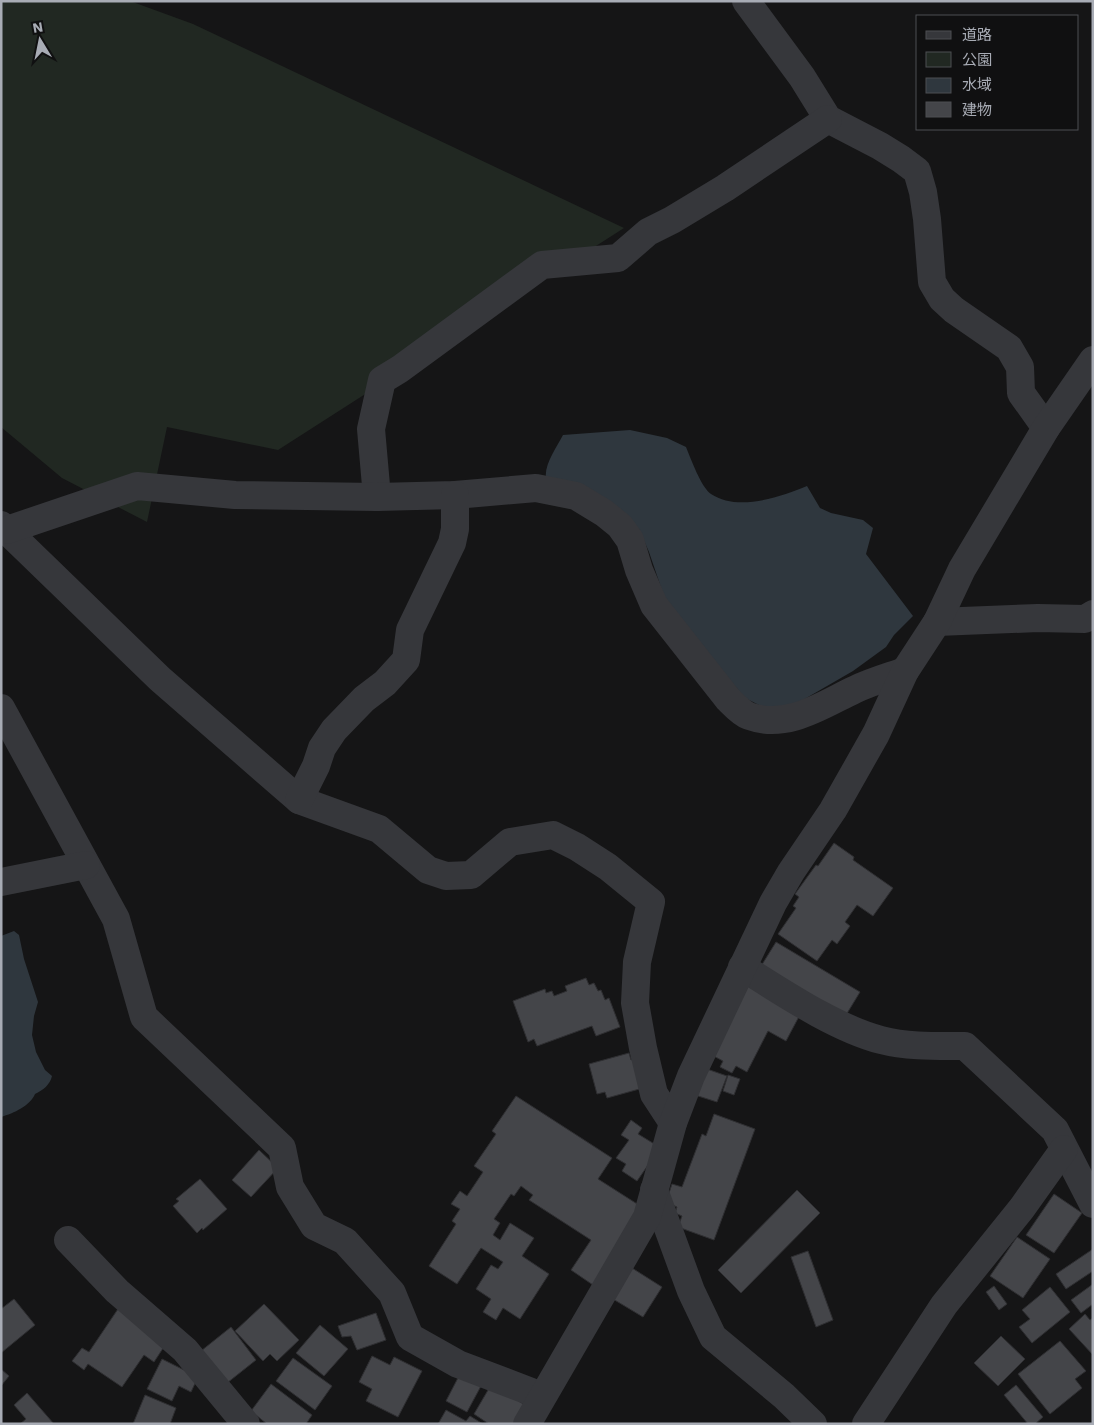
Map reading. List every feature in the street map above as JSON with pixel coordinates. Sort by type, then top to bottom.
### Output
[{"type":"street","points":[[746,1],[802,77],[828,120],[901,158],[917,172],[924,192],[928,219],[932,282],[942,299],[954,310],[1009,348],[1020,367],[1021,393],[1046,428]]},
{"type":"street","points":[[378,497],[371,429],[382,380],[400,369],[542,265],[618,258],[648,232],[725,188],[828,120]]},
{"type":"street","points":[[526,1424],[636,1238],[646,1217],[673,1123],[691,1076],[742,967],[782,888],[833,810],[876,734],[905,671],[937,622],[962,570],[1046,428],[1093,360]]},
{"type":"street","points":[[673,1123],[654,1094],[635,1003],[637,962],[651,902],[608,867],[577,847],[553,835],[510,842],[471,875],[446,876],[428,870],[379,829],[299,800],[160,679],[4,527],[137,486],[235,495],[378,497],[455,495],[536,488],[576,496],[604,513],[620,526],[630,540],[639,570],[654,605],[728,699],[748,716],[762,719],[786,720],[813,711],[856,689],[905,671]]},
{"type":"street","points":[[299,800],[316,766],[322,748],[334,730],[364,699],[386,682],[406,660],[410,630],[452,543],[455,529],[455,495]]},
{"type":"street","points":[[937,622],[1038,618],[1090,622]]},
{"type":"street","points":[[1,708],[116,919],[144,1017],[282,1148],[290,1187],[314,1226],[345,1241],[392,1293],[410,1337],[458,1364],[542,1396]]},
{"type":"street","points":[[1,882],[86,865]]},
{"type":"street","points":[[742,967],[855,1031],[881,1040],[903,1044],[965,1046],[1055,1130],[1093,1204]]},
{"type":"street","points":[[866,1424],[944,1305],[1022,1208],[1064,1149]]},
{"type":"street","points":[[654,1190],[690,1291],[713,1337],[784,1396],[813,1424]]},
{"type":"street","points":[[68,1240],[117,1291],[185,1350],[246,1424]]},
{"type":"green space","points":[[1,1],[130,1],[193,24],[624,228],[278,450],[167,427],[147,522],[62,478],[1,427]]},
{"type":"water","points":[[630,430],[667,438],[686,447],[707,490],[722,499],[734,502],[759,501],[807,486],[820,508],[831,513],[863,520],[873,528],[866,554],[913,616],[894,635],[886,647],[853,671],[789,708],[763,707],[745,698],[667,605],[639,529],[546,478],[549,461],[563,435]]},
{"type":"water","points":[[14,931],[19,935],[24,959],[38,1002],[32,1035],[36,1052],[45,1070],[52,1076],[48,1085],[35,1094],[29,1102],[16,1111],[1,1117],[1,936]]},
{"type":"building","points":[[834,843],[854,857],[853,860],[893,888],[873,916],[857,905],[845,922],[850,926],[837,944],[832,940],[817,961],[778,934],[796,908],[793,906],[799,897],[795,894]]},
{"type":"building","points":[[776,942],[860,992],[843,1020],[758,971]]},
{"type":"building","points":[[586,978],[589,985],[594,983],[598,991],[601,990],[605,1000],[609,998],[620,1027],[596,1036],[592,1026],[537,1046],[534,1039],[528,1042],[513,1001],[545,989],[546,993],[552,991],[554,996],[567,991],[565,986]]},
{"type":"building","points":[[749,981],[803,1009],[786,1041],[768,1031],[747,1072],[736,1066],[732,1073],[720,1067],[723,1061],[710,1054]]},
{"type":"building","points":[[629,1053],[631,1060],[635,1058],[643,1088],[607,1098],[605,1092],[597,1094],[589,1064]]},
{"type":"building","points":[[704,1068],[727,1076],[717,1102],[695,1095]]},
{"type":"building","points":[[728,1075],[740,1079],[734,1095],[723,1091]]},
{"type":"building","points":[[516,1096],[612,1158],[598,1179],[645,1209],[593,1285],[571,1270],[591,1240],[529,1200],[533,1195],[521,1186],[514,1196],[511,1194],[494,1219],[500,1223],[493,1235],[500,1240],[510,1223],[534,1238],[522,1256],[549,1274],[520,1319],[503,1308],[496,1320],[483,1312],[491,1299],[476,1289],[491,1265],[498,1269],[503,1262],[481,1248],[457,1284],[429,1266],[456,1224],[452,1221],[460,1209],[451,1204],[460,1191],[467,1196],[483,1172],[474,1166],[496,1134],[492,1131]]},
{"type":"building","points":[[714,1114],[755,1129],[714,1240],[678,1227],[682,1216],[675,1213],[677,1207],[666,1202],[672,1184],[682,1187],[702,1134],[706,1136]]},
{"type":"building","points":[[631,1120],[642,1128],[638,1134],[656,1145],[655,1155],[637,1181],[622,1171],[626,1164],[616,1158],[629,1140],[621,1135]]},
{"type":"building","points":[[259,1150],[278,1168],[251,1197],[232,1180]]},
{"type":"building","points":[[200,1179],[227,1209],[197,1233],[173,1206],[179,1201],[176,1199]]},
{"type":"building","points":[[797,1190],[820,1213],[741,1293],[718,1270]]},
{"type":"building","points":[[1054,1194],[1082,1213],[1054,1253],[1026,1235]]},
{"type":"building","points":[[1017,1237],[1050,1259],[1023,1298],[990,1276]]},
{"type":"building","points":[[1093,1249],[1093,1271],[1066,1289],[1056,1274]]},
{"type":"building","points":[[808,1251],[833,1320],[816,1327],[791,1257]]},
{"type":"building","points":[[632,1268],[662,1287],[643,1317],[613,1299]]},
{"type":"building","points":[[1093,1284],[1093,1304],[1081,1313],[1071,1300]]},
{"type":"building","points":[[994,1286],[1007,1304],[999,1310],[986,1292]]},
{"type":"building","points":[[1050,1287],[1070,1312],[1032,1343],[1019,1327],[1030,1319],[1022,1310]]},
{"type":"building","points":[[14,1299],[35,1325],[1,1353],[1,1309]]},
{"type":"building","points":[[264,1304],[299,1340],[277,1361],[270,1354],[263,1361],[235,1331]]},
{"type":"building","points":[[120,1306],[169,1339],[154,1362],[144,1355],[122,1387],[88,1364],[84,1370],[72,1361],[82,1348],[89,1352]]},
{"type":"building","points":[[376,1313],[386,1340],[357,1350],[351,1336],[342,1337],[338,1326]]},
{"type":"building","points":[[1085,1314],[1090,1320],[1093,1318],[1093,1355],[1069,1329]]},
{"type":"building","points":[[320,1325],[348,1349],[324,1376],[296,1353]]},
{"type":"building","points":[[231,1327],[256,1360],[227,1383],[201,1351]]},
{"type":"building","points":[[1001,1336],[1025,1359],[998,1386],[974,1363]]},
{"type":"building","points":[[1060,1341],[1086,1371],[1075,1379],[1082,1388],[1050,1414],[1018,1374]]},
{"type":"building","points":[[372,1356],[390,1365],[394,1357],[422,1371],[398,1417],[366,1401],[372,1389],[359,1382]]},
{"type":"building","points":[[293,1358],[332,1386],[315,1410],[276,1381]]},
{"type":"building","points":[[162,1359],[198,1377],[191,1392],[179,1386],[172,1401],[147,1389]]},
{"type":"building","points":[[1,1369],[9,1376],[1,1386]]},
{"type":"building","points":[[460,1374],[481,1386],[467,1412],[446,1401]]},
{"type":"building","points":[[271,1384],[312,1415],[306,1424],[267,1424],[251,1411]]},
{"type":"building","points":[[491,1385],[527,1406],[517,1424],[489,1424],[474,1414]]},
{"type":"building","points":[[1016,1385],[1043,1417],[1035,1424],[1028,1424],[1004,1395]]},
{"type":"building","points":[[27,1393],[54,1424],[20,1424],[26,1419],[14,1405]]},
{"type":"building","points":[[145,1395],[176,1408],[170,1424],[133,1424]]},
{"type":"building","points":[[446,1410],[466,1421],[470,1416],[483,1424],[438,1424]]}]
